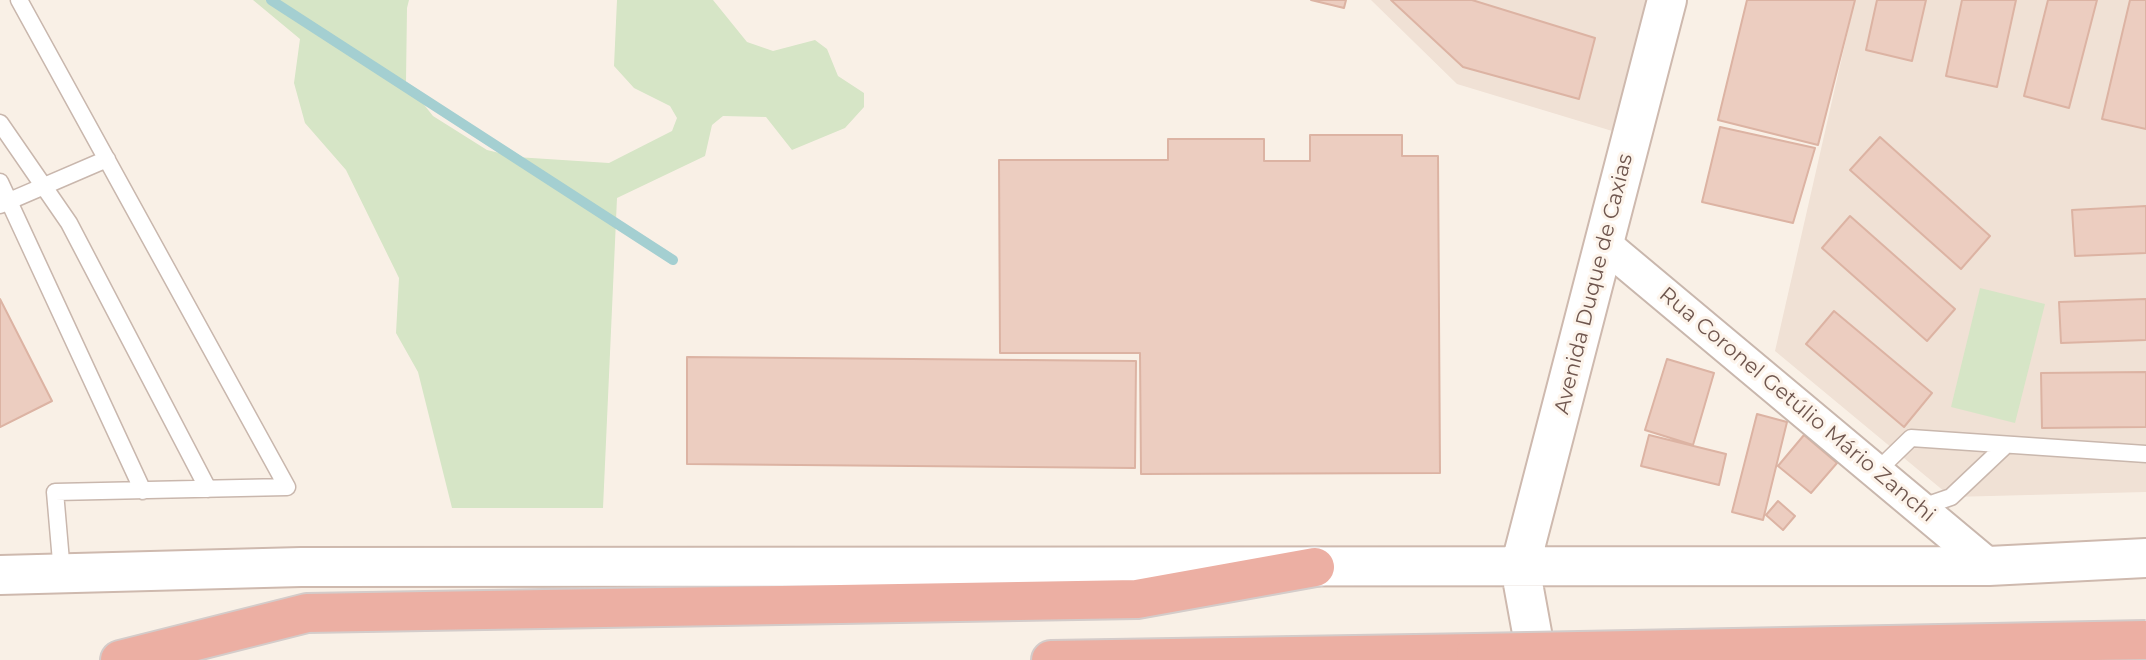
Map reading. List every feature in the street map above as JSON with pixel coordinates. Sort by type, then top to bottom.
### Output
[{"type":"highway","points":[[120,660],[307,613],[1137,599],[1315,567]]},
{"type":"highway","points":[[1051,660],[2146,640]]},
{"type":"main road","name":"Avenida Duque de Caxias","points":[[1520,567],[1667,0]]},
{"type":"main road","points":[[0,575],[301,567],[1989,566],[2146,558]]},
{"type":"main road","points":[[1520,567],[1537,660]]},
{"type":"street","name":"Rua Coronel Getúlio Mário Zanchi","points":[[1604,244],[1989,566]]},
{"type":"lane","points":[[19,0],[287,487],[55,492],[62,573]]},
{"type":"lane","points":[[0,123],[69,223],[208,489]]},
{"type":"lane","points":[[4,203],[107,159]]},
{"type":"lane","points":[[0,182],[4,203],[143,491]]},
{"type":"lane","points":[[1876,472],[1911,438],[2146,454]]},
{"type":"lane","points":[[1919,508],[1951,497],[2006,445]]},
{"type":"shaded area","points":[[1371,0],[1667,0],[1632,137],[1457,84]]},
{"type":"shaded area","points":[[1855,0],[2146,0],[2146,492],[1951,497],[1775,351]]},
{"type":"green space","points":[[253,0],[409,0],[406,82],[433,116],[487,150],[516,157],[609,163],[672,131],[677,118],[670,106],[634,88],[614,66],[617,0],[713,0],[747,42],[773,51],[815,40],[827,49],[838,76],[864,93],[864,107],[845,128],[792,150],[766,117],[723,116],[712,125],[705,156],[617,198],[603,508],[452,508],[418,372],[396,333],[399,278],[346,170],[305,123],[294,83],[300,39]]},
{"type":"green space","points":[[1980,288],[2045,304],[2015,423],[1951,407]]},
{"type":"building","points":[[1311,0],[1346,0],[1344,8]]},
{"type":"building","points":[[1391,0],[1472,0],[1595,38],[1579,99],[1463,67]]},
{"type":"building","points":[[1747,0],[1855,0],[1818,145],[1718,120]]},
{"type":"building","points":[[1877,0],[1926,0],[1912,61],[1866,50]]},
{"type":"building","points":[[1962,0],[2016,0],[1997,87],[1946,76]]},
{"type":"building","points":[[2048,0],[2097,0],[2069,108],[2024,96]]},
{"type":"building","points":[[2130,0],[2146,0],[2146,129],[2102,119]]},
{"type":"building","points":[[1720,127],[1815,148],[1793,223],[1702,202]]},
{"type":"building","points":[[1310,135],[1402,135],[1402,156],[1438,156],[1440,473],[1141,474],[1140,353],[1000,353],[999,160],[1168,160],[1168,139],[1264,139],[1264,161],[1310,161]]},
{"type":"building","points":[[1880,137],[1990,236],[1961,269],[1850,170]]},
{"type":"building","points":[[2146,206],[2146,253],[2075,256],[2072,210]]},
{"type":"building","points":[[1850,216],[1955,309],[1927,341],[1822,248]]},
{"type":"building","points":[[0,299],[52,401],[0,427]]},
{"type":"building","points":[[2146,299],[2146,340],[2061,343],[2059,302]]},
{"type":"building","points":[[1834,311],[1932,393],[1904,427],[1806,344]]},
{"type":"building","points":[[687,357],[1136,361],[1135,468],[687,464]]},
{"type":"building","points":[[1667,359],[1714,373],[1693,445],[1645,430]]},
{"type":"building","points":[[2146,372],[2146,427],[2042,428],[2041,373]]},
{"type":"building","points":[[1757,414],[1787,422],[1763,520],[1732,512]]},
{"type":"building","points":[[1649,435],[1726,454],[1719,485],[1641,466]]},
{"type":"building","points":[[1804,435],[1837,463],[1811,493],[1778,466]]},
{"type":"building","points":[[1778,501],[1795,516],[1783,530],[1766,515]]},
{"type":"waterway","points":[[271,0],[673,260]]}]
